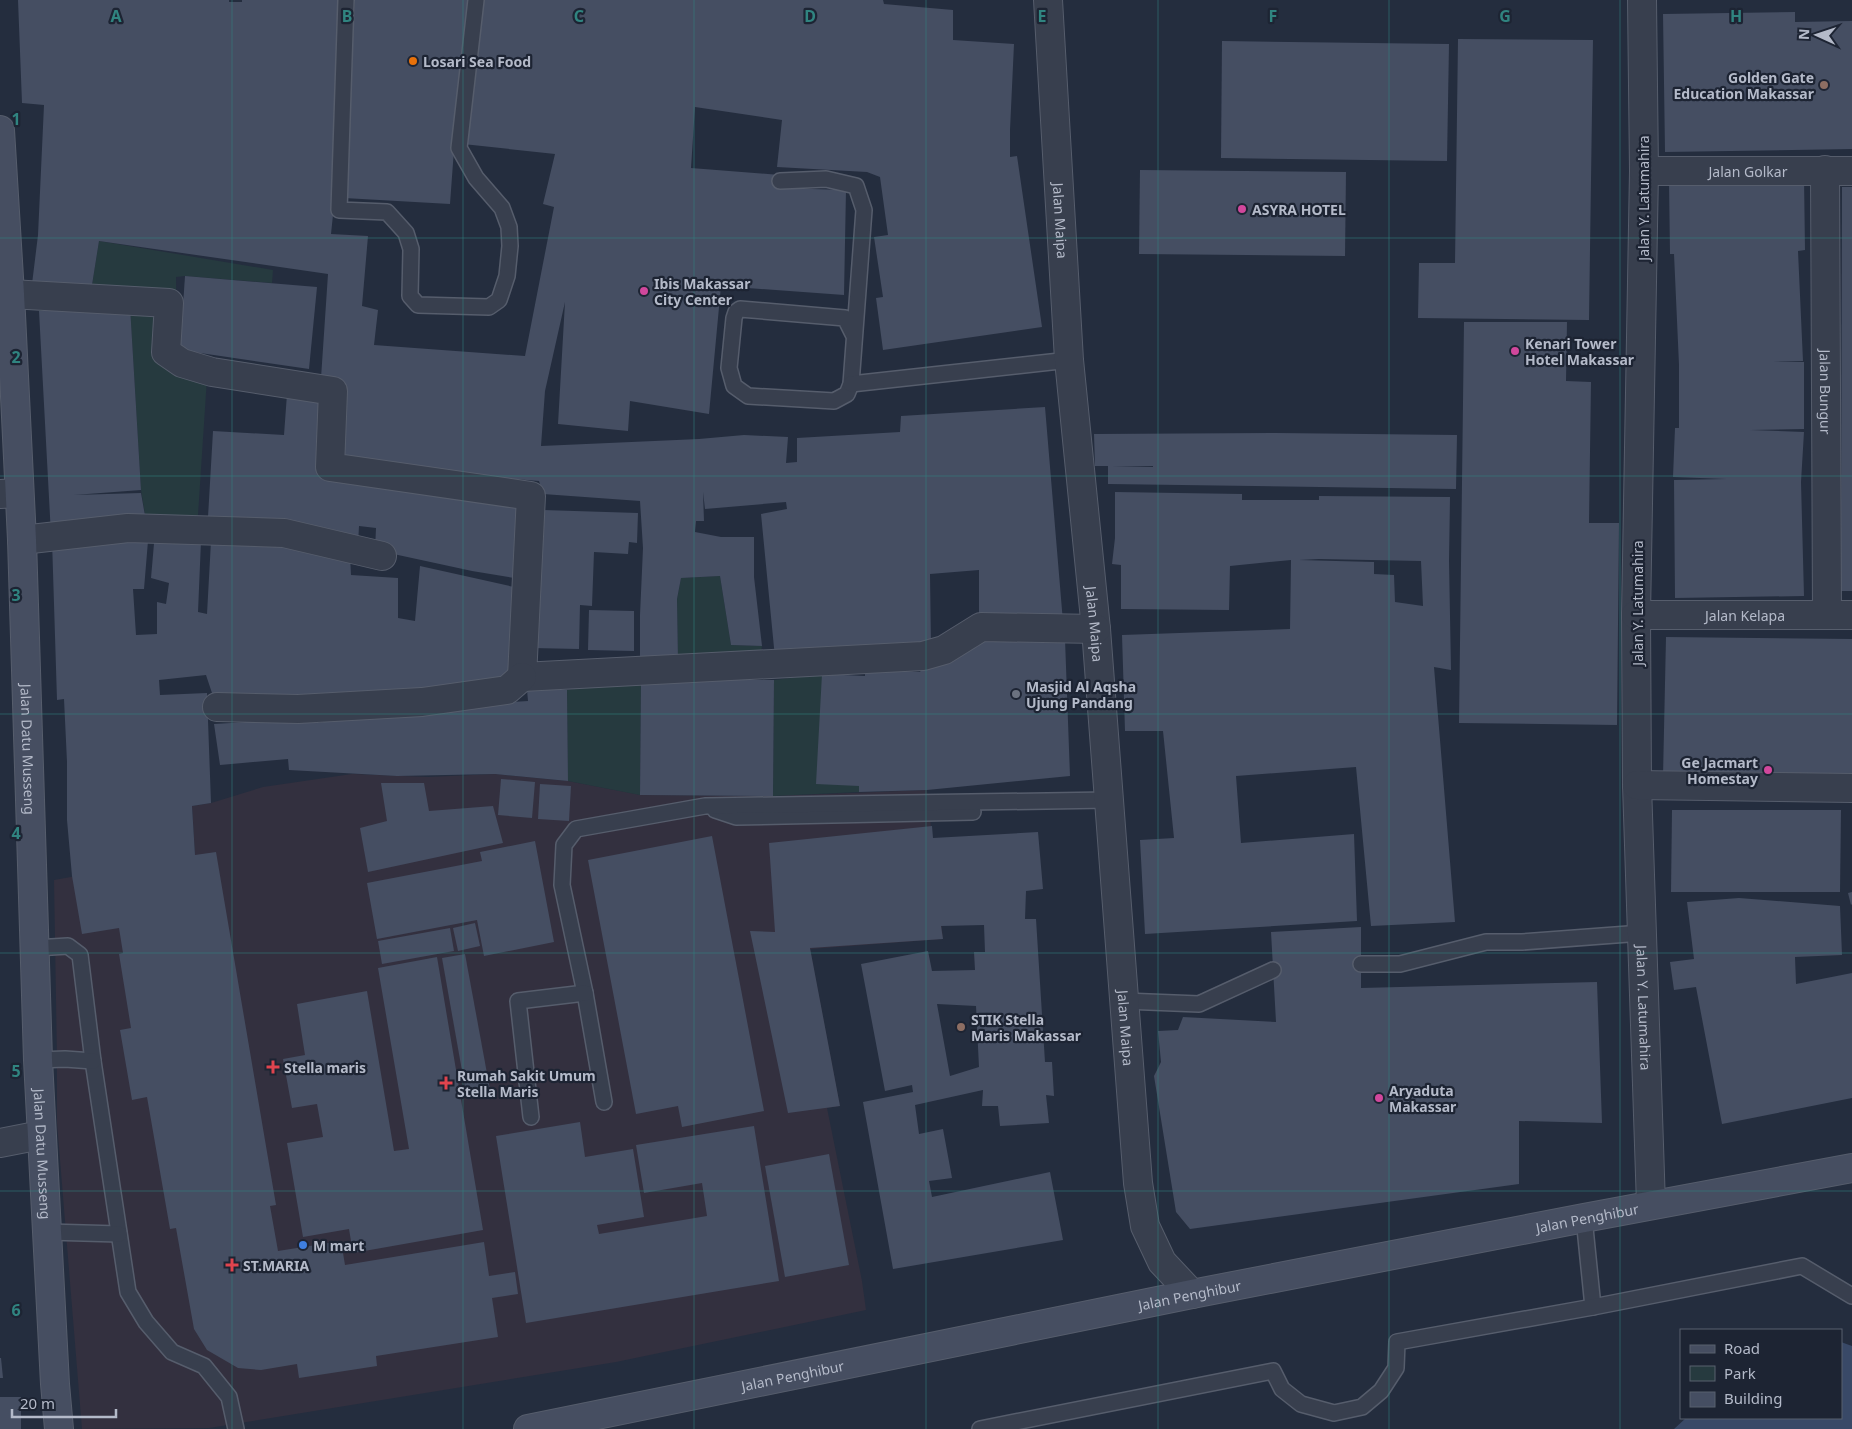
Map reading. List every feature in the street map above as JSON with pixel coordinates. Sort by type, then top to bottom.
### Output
[{"type":"main road","name":"Jalan Datu Musseng","points":[[0,130],[10,294],[10,494],[22,540],[38,1060],[59,1429]]},
{"type":"main road","name":"Jalan Penghibur","points":[[528,1429],[1192,1294],[1852,1168]]},
{"type":"street","name":"Jalan Maipa","points":[[1048,0],[1068,360],[1096,629],[1138,1183],[1145,1226],[1162,1262],[1192,1294]]},
{"type":"street","name":"Jalan Y. Latumahira","points":[[1642,0],[1644,171],[1636,615],[1637,785],[1651,1205]]},
{"type":"street","name":"Jalan Bungur","points":[[1825,170],[1839,614]]},
{"type":"street","name":"Jalan Golkar","points":[[1644,171],[1852,171]]},
{"type":"street","points":[[10,294],[169,303],[166,352],[182,363],[212,372],[333,391],[330,467],[531,496],[522,678]]},
{"type":"street","points":[[22,540],[128,528],[284,533],[382,556]]},
{"type":"street","name":"Jalan Kelapa","points":[[1636,615],[1839,614]]},
{"type":"street","points":[[217,708],[298,709],[422,702],[507,690],[522,678],[924,656],[944,650],[981,627],[1096,629]]},
{"type":"street","points":[[1637,785],[1852,788]]},
{"type":"street","points":[[0,1143],[42,1135]]},
{"type":"lane","points":[[346,0],[339,210],[387,212],[406,233],[411,249],[410,296],[418,305],[489,307],[499,300],[507,276],[510,246],[509,227],[502,208],[476,178],[459,148],[476,0]]},
{"type":"lane","points":[[780,181],[826,179],[856,186],[864,210],[851,384],[847,394],[834,401],[748,396],[734,386],[729,368],[734,318],[736,312],[740,309],[845,318],[854,336]]},
{"type":"lane","points":[[851,384],[1068,360]]},
{"type":"lane","points":[[604,1102],[585,993],[562,885],[564,845],[576,829],[705,806],[736,817],[1109,805]]},
{"type":"lane","points":[[1361,964],[1400,964],[1486,942],[1522,942],[1642,933]]},
{"type":"lane","points":[[35,948],[68,946],[80,955],[128,1292],[146,1322],[172,1352],[204,1366],[229,1397],[236,1429]]},
{"type":"lane","points":[[1124,1001],[1199,1004],[1273,970]]},
{"type":"lane","points":[[531,1117],[518,1001],[585,993]]},
{"type":"lane","points":[[38,1060],[94,1061]]},
{"type":"lane","points":[[1584,1218],[1593,1307]]},
{"type":"lane","points":[[48,1232],[119,1234]]},
{"type":"lane","points":[[980,1429],[1273,1371],[1282,1389],[1301,1404],[1334,1413],[1362,1407],[1381,1391],[1396,1368],[1397,1342],[1593,1307],[1802,1266],[1852,1296]]},
{"type":"shaded area","name":"Rumah Sakit Umum Stella Maris","points":[[352,774],[428,777],[495,774],[568,781],[641,795],[773,796],[927,790],[943,939],[810,949],[840,1106],[827,1108],[862,1281],[866,1310],[616,1362],[209,1428],[82,1429],[57,1123],[54,880],[195,855],[192,806],[211,803],[263,787]]},
{"type":"green space","points":[[99,241],[273,270],[272,283],[185,276],[176,277],[177,353],[207,378],[198,515],[201,541],[147,527],[141,490],[130,307],[39,311],[32,284],[92,285]]},
{"type":"green space","points":[[720,576],[731,645],[762,646],[760,658],[678,660],[677,599],[681,578]]},
{"type":"green space","points":[[822,674],[859,786],[859,792],[773,796],[774,680]]},
{"type":"green space","points":[[641,679],[640,795],[568,781],[567,690]]},
{"type":"water","points":[[1842,1342],[1852,1346],[1852,1429],[1674,1429],[1685,1419],[1842,1419]]},
{"type":"building","points":[[18,0],[229,0],[229,2],[242,2],[242,0],[341,0],[338,167],[331,234],[368,236],[362,306],[378,310],[374,345],[525,356],[554,207],[543,204],[555,154],[463,144],[456,122],[450,204],[344,198],[355,0],[883,0],[884,4],[953,10],[953,40],[1014,44],[1010,157],[1017,156],[1042,327],[883,350],[876,298],[883,297],[874,237],[888,235],[880,177],[867,172],[777,167],[782,120],[695,107],[691,168],[780,175],[779,188],[846,190],[844,295],[721,286],[709,414],[630,401],[628,431],[558,424],[565,302],[545,391],[541,446],[699,439],[744,435],[788,437],[786,463],[797,462],[797,438],[900,432],[901,416],[1045,407],[1063,622],[979,621],[979,570],[930,574],[931,647],[775,658],[761,514],[787,509],[786,502],[705,509],[703,492],[704,521],[696,521],[695,532],[721,537],[754,537],[754,577],[762,646],[731,645],[720,576],[681,578],[677,599],[678,660],[640,661],[643,548],[640,501],[543,494],[539,481],[332,465],[321,378],[328,274],[99,241],[92,285],[32,284],[38,235],[44,105],[22,103]]},
{"type":"building","points":[[1795,12],[1795,22],[1852,21],[1852,149],[1665,152],[1663,14]]},
{"type":"building","points":[[1458,39],[1593,40],[1589,320],[1418,318],[1419,263],[1455,263]]},
{"type":"building","points":[[1222,41],[1449,44],[1447,161],[1221,158]]},
{"type":"building","name":"ASYRA HOTEL","points":[[1140,170],[1346,172],[1345,256],[1139,254]]},
{"type":"building","points":[[1804,177],[1805,250],[1798,251],[1803,361],[1773,362],[1804,362],[1804,429],[1750,430],[1804,432],[1801,482],[1804,596],[1675,598],[1674,480],[1726,479],[1673,477],[1675,428],[1679,428],[1679,365],[1674,254],[1670,254],[1669,181]]},
{"type":"building","points":[[1842,187],[1852,187],[1852,591],[1841,591]]},
{"type":"building","points":[[185,276],[317,287],[309,369],[180,350]]},
{"type":"building","points":[[130,306],[141,490],[74,495],[141,493],[147,527],[51,535],[39,311]]},
{"type":"building","points":[[1464,322],[1567,322],[1566,381],[1591,382],[1589,523],[1619,523],[1617,725],[1459,723]]},
{"type":"building","points":[[287,394],[327,397],[322,480],[377,480],[525,501],[520,579],[472,571],[375,550],[376,528],[359,526],[358,545],[208,517],[213,431],[284,435]]},
{"type":"building","points":[[1277,433],[1457,435],[1456,489],[1108,484],[1108,466],[1095,466],[1094,434]],"holes":[[[1112,466],[1153,466],[1153,467]]]},
{"type":"building","points":[[1115,492],[1242,494],[1242,500],[1319,500],[1319,496],[1450,497],[1451,670],[1434,667],[1455,922],[1371,926],[1356,767],[1236,776],[1241,843],[1354,834],[1357,921],[1145,934],[1140,840],[1174,838],[1163,731],[1125,731],[1122,635],[1290,629],[1291,560],[1230,566],[1229,610],[1121,609],[1121,565],[1112,564],[1115,538]],"holes":[[[1299,560],[1421,561],[1423,606],[1395,602],[1394,575],[1374,574],[1374,562]]]},
{"type":"building","points":[[543,510],[638,513],[637,543],[629,542],[628,554],[594,552],[592,606],[580,605],[579,649],[532,648],[533,604],[540,604]]},
{"type":"building","points":[[155,532],[201,541],[198,612],[207,614],[211,541],[279,539],[350,555],[351,575],[398,578],[398,618],[415,621],[420,566],[514,587],[512,674],[506,686],[271,699],[212,693],[206,675],[159,680],[160,695],[207,693],[211,803],[192,806],[195,855],[216,852],[276,1205],[270,1206],[278,1251],[341,1241],[345,1265],[484,1242],[489,1276],[515,1272],[518,1294],[492,1298],[498,1337],[376,1356],[377,1366],[299,1378],[297,1364],[261,1370],[238,1368],[207,1350],[194,1329],[176,1228],[170,1229],[147,1097],[132,1100],[120,1030],[131,1028],[119,954],[123,953],[119,928],[82,934],[72,876],[67,820],[64,699],[57,700],[52,540],[148,541],[144,589],[133,589],[136,635],[157,634],[157,602],[166,604],[169,583],[151,578]]},
{"type":"building","points":[[589,610],[634,611],[634,651],[588,650]]},
{"type":"building","points":[[1666,637],[1852,639],[1852,775],[1663,777]]},
{"type":"building","points":[[979,638],[1065,639],[1070,776],[927,790],[859,792],[859,786],[816,784],[822,674],[865,676],[865,669],[920,672],[925,664]]},
{"type":"building","points":[[641,679],[774,680],[773,796],[640,795]]},
{"type":"building","points":[[527,690],[567,690],[568,781],[495,774],[397,776],[289,770],[288,759],[220,765],[214,724],[317,718],[318,723],[409,708],[528,701]]},
{"type":"building","points":[[501,779],[535,782],[532,818],[498,815]]},
{"type":"building","points":[[381,783],[424,783],[429,811],[493,806],[503,843],[368,872],[360,828],[387,821]]},
{"type":"building","points":[[540,784],[571,786],[569,821],[538,819]]},
{"type":"building","points":[[1672,810],[1841,810],[1840,892],[1671,892]]},
{"type":"building","points":[[932,826],[933,838],[1038,832],[1043,889],[1026,891],[1025,919],[1036,919],[1045,1062],[1052,1062],[1054,1096],[1046,1095],[1049,1123],[1000,1126],[998,1106],[982,1106],[983,1090],[915,1105],[919,1134],[943,1129],[952,1178],[929,1181],[932,1197],[1050,1172],[1063,1240],[893,1269],[863,1102],[913,1092],[912,1085],[885,1091],[861,964],[928,951],[932,971],[975,970],[974,952],[985,952],[984,925],[941,926],[943,939],[810,948],[840,1106],[788,1113],[750,931],[775,932],[769,843]],"holes":[[[937,1004],[976,1006],[979,1067],[950,1076]]]},
{"type":"building","points":[[712,836],[764,1111],[682,1127],[678,1106],[636,1114],[588,860]]},
{"type":"building","points":[[535,841],[554,942],[484,956],[477,920],[377,939],[367,883],[482,861],[480,852]]},
{"type":"building","points":[[1852,892],[1852,904],[1851,905],[1848,893]]},
{"type":"building","points":[[1739,898],[1840,906],[1842,955],[1795,957],[1796,984],[1852,973],[1852,1098],[1722,1124],[1696,987],[1674,990],[1670,962],[1694,959],[1687,902]]},
{"type":"building","points":[[475,923],[480,946],[458,951],[453,928]]},
{"type":"building","name":"Aryaduta Makassar","points":[[1361,927],[1361,988],[1597,982],[1602,1123],[1519,1121],[1519,1184],[1190,1229],[1176,1212],[1154,1076],[1161,1062],[1158,1031],[1178,1030],[1183,1017],[1276,1022],[1271,932]]},
{"type":"building","points":[[450,928],[454,951],[382,964],[378,941]]},
{"type":"building","points":[[465,954],[491,1095],[467,1099],[442,958]]},
{"type":"building","points":[[437,957],[483,1230],[353,1253],[349,1229],[303,1237],[287,1143],[323,1137],[317,1104],[292,1108],[283,1059],[305,1055],[297,1004],[367,991],[394,1151],[409,1149],[378,968]]},
{"type":"building","points":[[580,1122],[585,1157],[633,1149],[644,1217],[597,1225],[599,1234],[707,1216],[702,1183],[644,1193],[636,1145],[754,1126],[779,1281],[526,1323],[496,1136]]},
{"type":"building","points":[[829,1154],[849,1265],[785,1277],[765,1166]]},
{"type":"building","points":[[1,1358],[3,1378],[0,1378]]},
{"type":"building","points":[[0,1397],[21,1397],[21,1429],[0,1429]]},
{"type":"place","name":"Losari Sea Food","points":[[413,61]]},
{"type":"place","name":"Golden Gate Education Makassar","points":[[1824,85]]},
{"type":"place","name":"ASYRA HOTEL","points":[[1242,209]]},
{"type":"place","name":"Ibis Makassar City Center","points":[[644,291]]},
{"type":"place","name":"Kenari Tower Hotel Makassar","points":[[1515,351]]},
{"type":"place","name":"Masjid Al Aqsha Ujung Pandang","points":[[1016,694]]},
{"type":"place","name":"Ge Jacmart Homestay","points":[[1768,770]]},
{"type":"place","name":"STIK Stella Maris Makassar","points":[[961,1027]]},
{"type":"place","name":"Stella maris","points":[[273,1067]]},
{"type":"place","name":"Rumah Sakit Umum Stella Maris","points":[[446,1083]]},
{"type":"place","name":"Aryaduta Makassar","points":[[1379,1098]]},
{"type":"place","name":"M mart","points":[[303,1245]]},
{"type":"place","name":"ST.MARIA","points":[[232,1265]]}]
